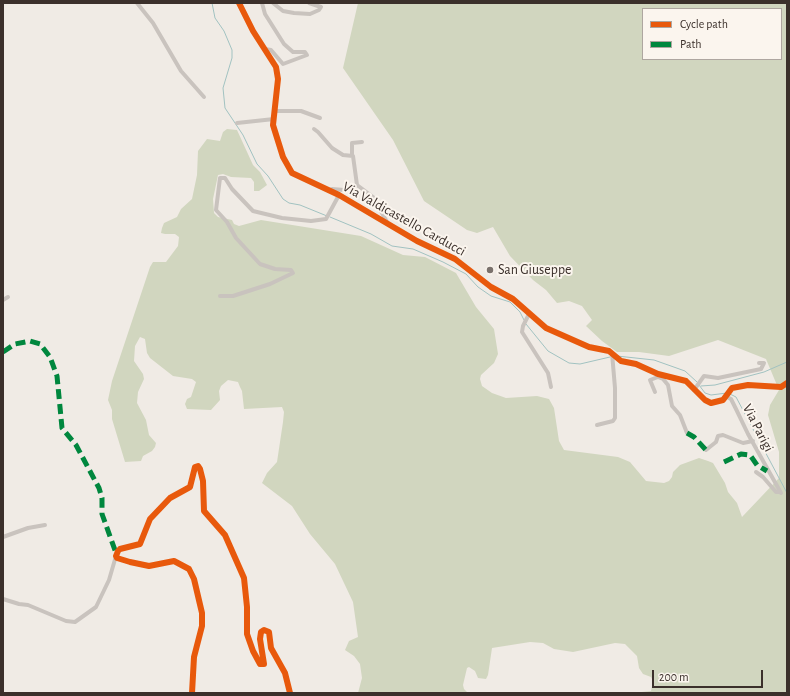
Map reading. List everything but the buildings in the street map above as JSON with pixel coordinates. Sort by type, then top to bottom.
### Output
[{"type":"street","points":[[137,3],[153,23],[181,71],[204,97]]},
{"type":"street","name":"Via Valdicastello Carducci","points":[[239,3],[253,31],[274,61],[278,73],[273,125],[279,146],[289,170],[300,178],[339,195],[417,241],[455,259],[491,287],[513,299],[546,328],[559,336],[589,347],[612,353],[621,361],[636,364],[658,376],[686,381],[705,400],[711,403],[723,400],[732,388],[744,386],[781,387],[787,383]]},
{"type":"street","name":"Via Valdicastello Carducci","points":[[262,3],[265,14],[284,44],[293,52],[305,52],[307,55],[283,64],[271,50],[265,49]]},
{"type":"street","points":[[273,3],[283,11],[294,13],[310,14],[320,10],[321,7],[318,4],[309,3]]},
{"type":"street","points":[[275,111],[301,111],[320,118]]},
{"type":"street","points":[[237,123],[274,119]]},
{"type":"street","points":[[314,129],[332,148],[343,155],[352,155]]},
{"type":"street","points":[[362,142],[352,143],[352,155],[357,185],[373,196],[387,223]]},
{"type":"street","points":[[220,296],[233,296],[270,284],[293,273],[291,270],[274,268],[260,264],[236,238],[227,222],[216,210],[220,178],[225,178],[232,189],[253,211],[298,220],[323,220],[329,216],[339,195]]},
{"type":"street","points":[[330,191],[332,189],[344,190],[357,185]]},
{"type":"street","points":[[3,300],[8,297]]},
{"type":"street","points":[[529,314],[523,326],[524,337],[548,373],[551,387]]},
{"type":"street","points":[[597,425],[613,421],[615,418],[615,388],[612,353]]},
{"type":"street","points":[[695,389],[702,381],[704,376],[718,378],[762,369],[764,363],[759,363]]},
{"type":"street","points":[[655,392],[650,380],[658,376],[668,385],[672,406],[680,415],[687,433]]},
{"type":"street","name":"Via Parigi","points":[[727,395],[780,493],[776,492],[763,477],[756,472]]},
{"type":"street","points":[[706,450],[716,442],[718,436],[723,435],[743,443],[753,441]]},
{"type":"street","points":[[3,599],[19,604],[28,604],[66,621],[75,622],[96,608],[118,551],[120,549],[140,544],[150,519],[170,498],[190,487],[195,467],[198,466],[203,480],[204,511],[226,535],[244,578],[247,607],[247,634],[252,651],[260,664],[264,664],[260,639],[264,630],[269,632],[271,648],[285,673],[290,693]]},
{"type":"street","points":[[3,537],[28,528],[45,525]]},
{"type":"street","points":[[116,557],[150,566],[174,561],[189,569],[194,579],[202,614],[202,626],[192,671],[195,693]]},
{"type":"street","points":[[192,693],[194,684]]},
{"type":"green space","points":[[358,3],[787,3],[787,693],[632,693],[651,691],[653,681],[651,677],[643,674],[639,668],[637,656],[625,644],[615,643],[573,652],[554,649],[543,643],[530,642],[492,648],[488,675],[486,679],[478,678],[475,671],[469,667],[467,668],[463,685],[464,689],[468,693],[358,693],[362,678],[360,664],[354,656],[345,650],[349,641],[358,637],[353,602],[335,564],[310,534],[292,506],[262,483],[267,473],[277,462],[284,412],[282,407],[244,409],[242,391],[238,382],[228,380],[221,386],[219,391],[220,400],[211,410],[187,409],[185,404],[187,399],[191,397],[196,382],[192,379],[173,376],[150,358],[147,353],[145,339],[140,337],[135,346],[134,361],[143,374],[144,379],[138,392],[137,403],[146,420],[149,435],[156,443],[152,451],[143,456],[141,461],[125,462],[112,419],[112,410],[108,400],[112,381],[150,267],[153,262],[166,262],[178,246],[179,237],[175,234],[161,233],[164,223],[177,217],[181,209],[192,199],[197,175],[198,151],[207,139],[220,141],[223,132],[227,129],[237,130],[253,165],[260,172],[267,185],[259,191],[254,191],[254,182],[251,178],[231,177],[223,174],[218,175],[213,199],[214,213],[218,217],[232,220],[234,224],[239,226],[261,220],[361,236],[403,255],[425,257],[456,273],[476,307],[494,329],[498,354],[494,363],[481,375],[480,379],[482,386],[492,393],[506,398],[537,396],[549,399],[554,408],[559,441],[564,450],[618,457],[630,462],[646,481],[664,483],[669,481],[673,472],[680,465],[699,458],[708,461],[713,463],[725,483],[728,492],[737,503],[742,517],[779,478],[779,452],[768,415],[770,405],[779,390],[766,359],[718,340],[669,356],[639,352],[617,352],[602,341],[586,326],[592,320],[582,306],[569,301],[557,303],[546,290],[533,280],[510,256],[493,227],[477,233],[467,230],[424,201],[393,140],[343,68]]},
{"type":"waterway","points":[[212,3],[215,18],[224,31],[232,50],[232,58],[223,88],[225,108],[243,135],[257,164],[268,176],[283,199],[289,203],[300,205],[327,216]]},
{"type":"waterway","points":[[330,217],[371,234],[392,246],[413,249],[466,274],[478,287],[491,296],[510,302],[520,312],[524,320]]},
{"type":"waterway","points":[[526,324],[548,351],[569,363],[580,364],[610,357]]},
{"type":"waterway","points":[[617,356],[654,360],[685,371],[697,382]]},
{"type":"waterway","points":[[701,386],[715,385],[764,372],[787,362]]},
{"type":"waterway","points":[[699,385],[705,393],[711,395],[727,393]]},
{"type":"waterway","points":[[730,394],[736,397],[787,493]]},
{"type":"marked path","points":[[3,352],[15,344],[30,341],[40,344],[50,357],[57,376],[62,428],[76,445],[99,488],[102,498],[102,514],[116,553]]},
{"type":"marked path","points":[[687,433],[694,437],[706,450]]},
{"type":"marked path","points":[[724,462],[741,454],[750,455],[757,465],[767,471]]},
{"type":"cycle path","points":[[239,3],[253,31],[276,67],[278,79],[273,125],[283,157],[292,173],[339,195],[417,241],[455,259],[491,287],[513,299],[546,328],[589,347],[609,351],[621,361],[636,364],[658,374],[686,381],[705,400],[711,403],[723,400],[732,388],[748,385],[781,387],[787,383]]},
{"type":"cycle path","points":[[192,693],[194,657],[202,626],[202,613],[194,579],[189,569],[174,561],[149,566],[130,562],[117,558],[116,556],[120,549],[140,544],[150,519],[170,498],[190,487],[195,467],[198,466],[203,481],[204,511],[225,535],[244,578],[247,607],[247,634],[253,651],[260,664],[264,664],[260,639],[261,632],[264,630],[269,632],[271,648],[285,673],[290,693]]},
{"type":"place","name":"San Giuseppe","points":[[490,270]]}]
